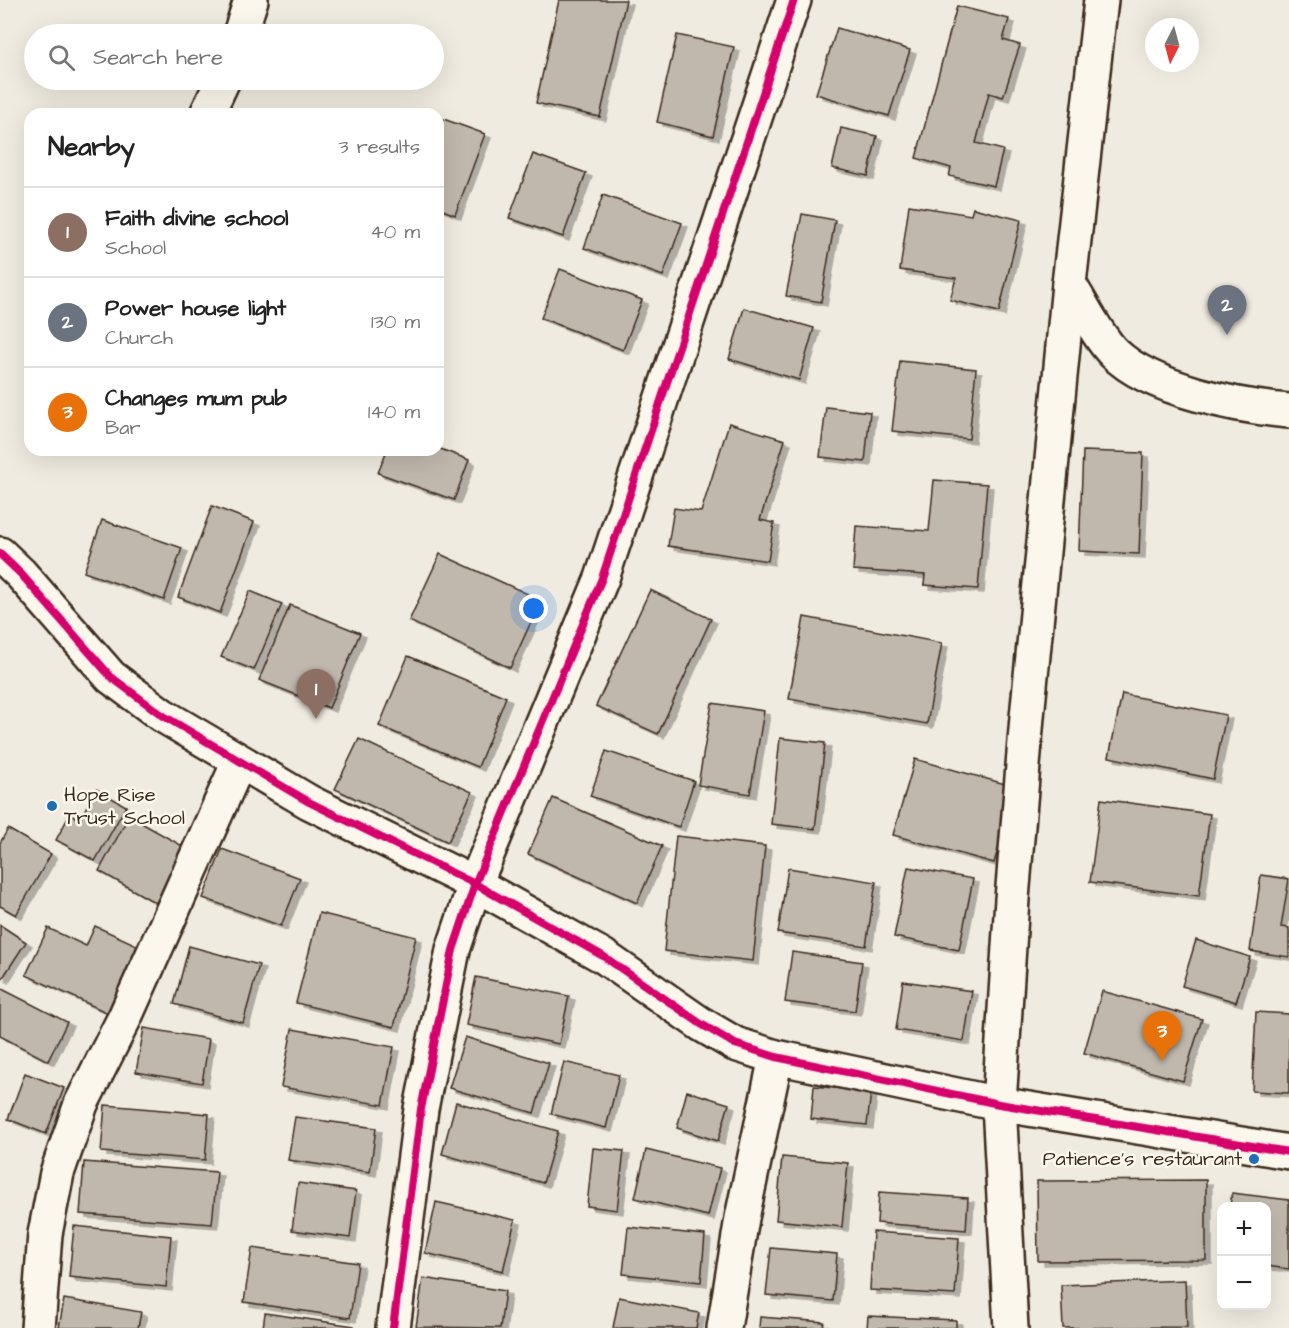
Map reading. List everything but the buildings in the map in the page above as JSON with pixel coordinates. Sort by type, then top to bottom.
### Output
[{"type":"street","points":[[243,24],[251,0]]},
{"type":"street","points":[[393,1328],[421,1109],[453,950],[475,884],[602,578],[794,0]]},
{"type":"street","points":[[1011,1328],[999,1104],[1027,717],[1069,284],[1101,0]]},
{"type":"street","points":[[210,108],[218,90]]},
{"type":"street","points":[[1069,284],[1113,352],[1137,371],[1169,385],[1252,408],[1289,411]]},
{"type":"street","points":[[0,554],[21,574],[111,676],[162,715],[309,802],[475,884],[603,956],[701,1024],[735,1044],[776,1057],[999,1104],[1289,1152]]},
{"type":"street","points":[[38,1328],[45,1234],[60,1163],[81,1104],[125,1017],[239,762]]},
{"type":"street","points":[[724,1328],[742,1218],[776,1057]]},
{"type":"cycle path","points":[[393,1328],[421,1109],[453,950],[475,884],[602,578],[794,0]]},
{"type":"cycle path","points":[[0,554],[21,574],[111,677],[162,715],[309,802],[475,884],[603,956],[701,1024],[735,1044],[776,1057],[999,1104],[1289,1152]]},
{"type":"place","name":"Power house light","points":[[1227,335]]},
{"type":"place","name":"Faith divine school","points":[[316,719]]},
{"type":"place","name":"Hope Rise Trust School","points":[[52,806]]},
{"type":"place","name":"Changes mum pub","points":[[1162,1061]]},
{"type":"place","name":"Patience's restaurant","points":[[1254,1159]]}]
